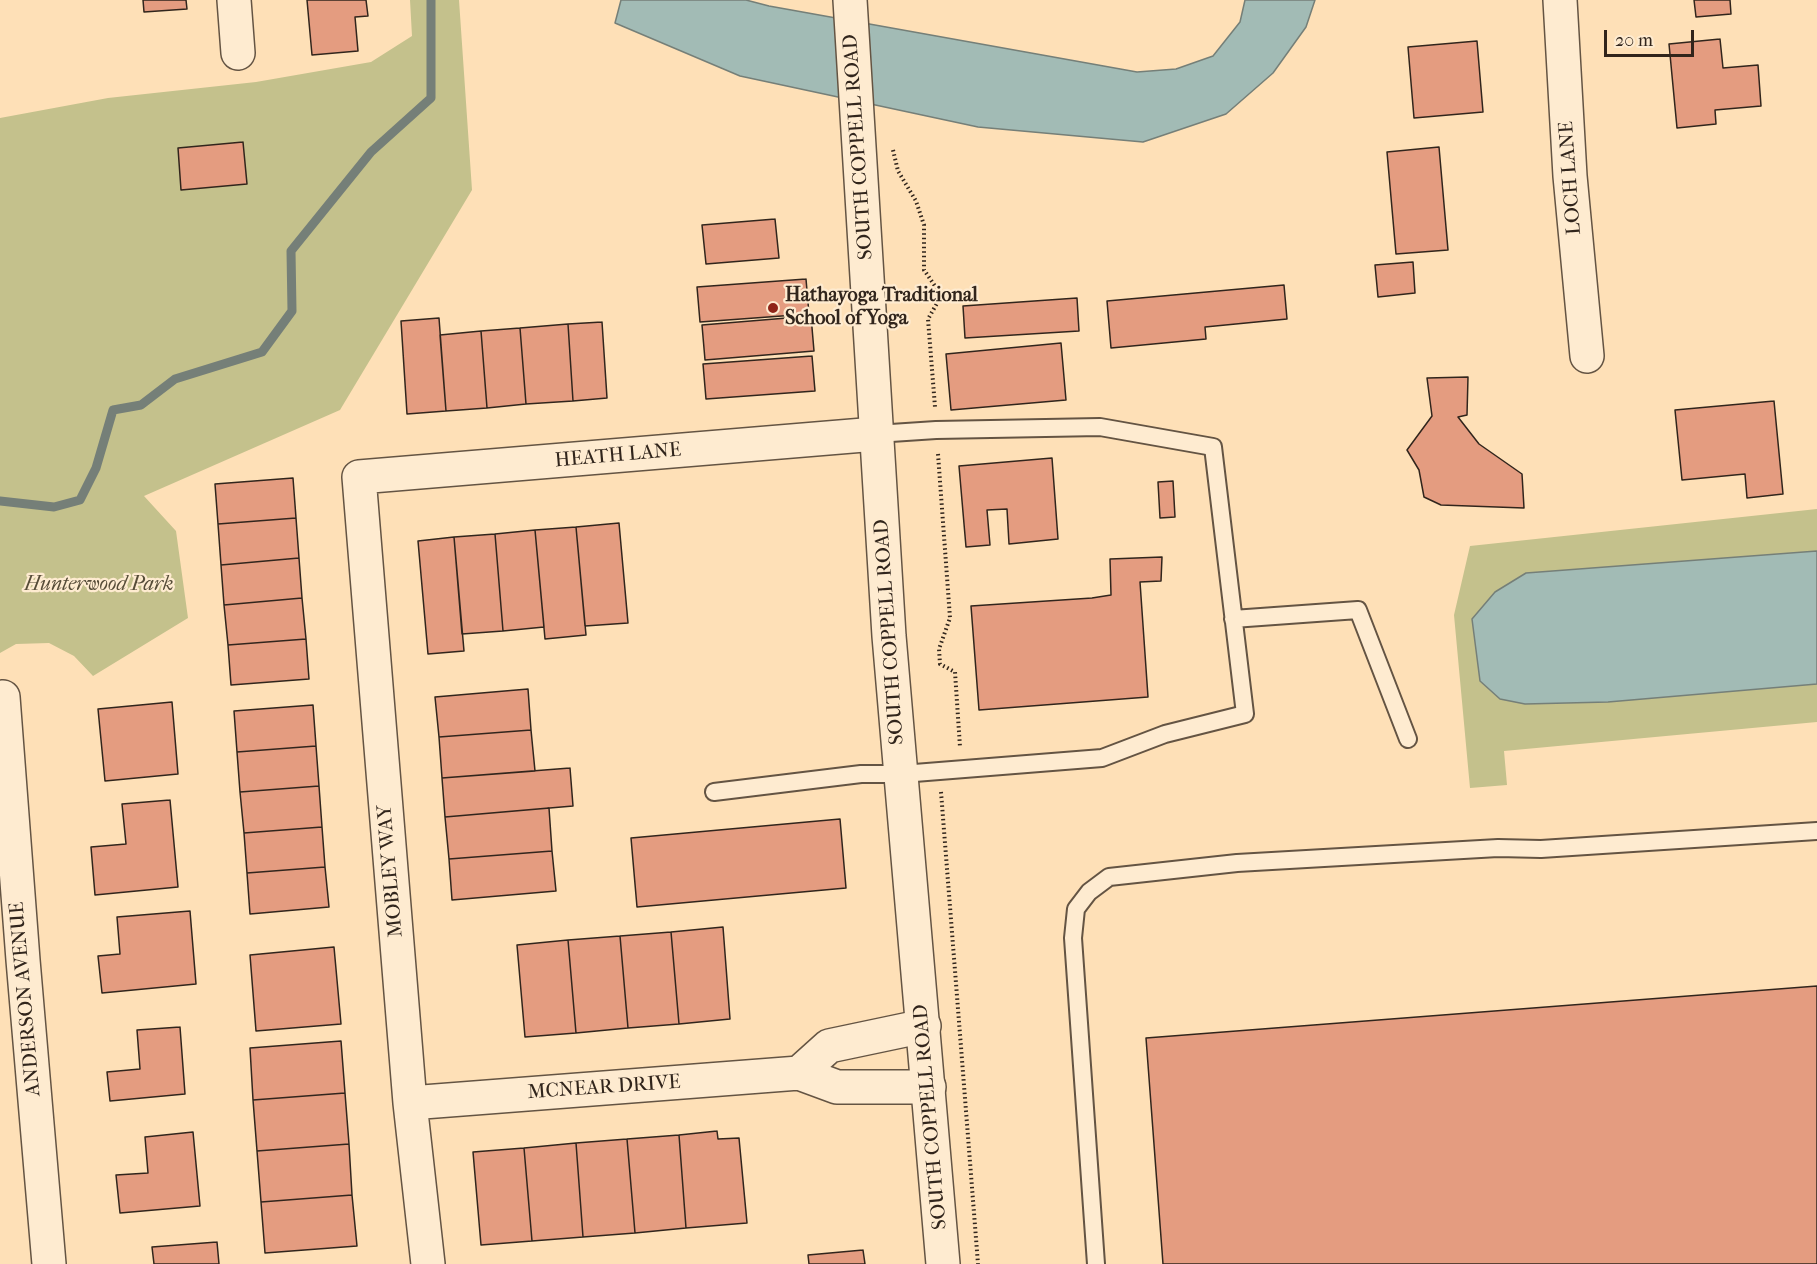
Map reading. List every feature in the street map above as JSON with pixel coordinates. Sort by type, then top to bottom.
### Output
[{"type":"street","points":[[234,0],[238,53]]},
{"type":"street","name":"SOUTH COPPELL ROAD","points":[[850,0],[889,636],[943,1264]]},
{"type":"street","name":"LOCH LANE","points":[[1560,0],[1570,176],[1587,356]]},
{"type":"street","name":"HEATH LANE","points":[[359,477],[876,434]]},
{"type":"street","name":"MOBLEY WAY","points":[[359,477],[410,1103],[428,1264]]},
{"type":"street","name":"ANDERSON AVENUE","points":[[3,697],[11,961],[49,1264]]},
{"type":"street","points":[[799,1073],[830,1046],[924,1026]]},
{"type":"street","name":"MCNEAR DRIVE","points":[[410,1103],[799,1073],[837,1087],[929,1087]]},
{"type":"lane","points":[[714,792],[861,774],[902,774],[1102,758],[1165,734],[1245,714],[1213,447],[1100,427],[936,430],[876,434]]},
{"type":"lane","points":[[1233,619],[1358,610],[1408,739]]},
{"type":"lane","points":[[1096,1264],[1073,938],[1076,909],[1089,892],[1109,877],[1237,863],[1498,848],[1541,849],[1817,831]]},
{"type":"path","points":[[891,141],[898,171],[916,201],[924,225],[924,270],[937,289],[940,298],[928,319],[950,618],[939,649],[940,664],[955,672],[964,785],[941,785],[978,1264]]},
{"type":"green space","name":"Hunterwood Park","points":[[410,0],[459,0],[472,190],[340,410],[144,496],[176,531],[188,618],[93,676],[74,656],[49,643],[16,644],[0,653],[0,118],[108,98],[256,82],[371,62],[412,36]]},
{"type":"green space","points":[[1817,509],[1817,722],[1504,751],[1507,785],[1470,788],[1454,615],[1470,546]]},
{"type":"water","points":[[621,0],[746,0],[1137,72],[1176,69],[1213,56],[1240,22],[1245,0],[1315,0],[1306,27],[1273,73],[1226,114],[1143,142],[978,127],[740,76],[615,23]]},
{"type":"water","points":[[1817,551],[1817,684],[1608,702],[1525,704],[1500,699],[1480,681],[1472,619],[1495,592],[1526,573]]},
{"type":"building","points":[[143,0],[186,0],[187,9],[144,12]]},
{"type":"building","points":[[307,0],[366,0],[368,16],[355,17],[358,51],[312,55]]},
{"type":"building","points":[[1694,0],[1730,0],[1731,14],[1696,17]]},
{"type":"building","points":[[1720,39],[1723,68],[1758,65],[1761,106],[1715,110],[1716,124],[1677,128],[1669,44]]},
{"type":"building","points":[[1477,41],[1483,112],[1414,118],[1408,47]]},
{"type":"building","points":[[243,142],[247,184],[181,190],[178,148]]},
{"type":"building","points":[[1439,147],[1448,250],[1396,254],[1387,152]]},
{"type":"building","points":[[775,219],[779,258],[706,264],[702,225]]},
{"type":"building","points":[[1413,262],[1415,293],[1378,297],[1375,265]]},
{"type":"building","points":[[806,279],[809,314],[700,322],[697,287]]},
{"type":"building","points":[[1284,285],[1287,319],[1205,327],[1206,339],[1111,348],[1107,301]]},
{"type":"building","points":[[1077,298],[1079,331],[965,338],[963,306]]},
{"type":"building","points":[[811,316],[814,351],[705,360],[702,325]]},
{"type":"building","points":[[439,318],[446,411],[407,414],[401,321]]},
{"type":"building","points":[[602,322],[607,398],[573,401],[568,324]]},
{"type":"building","points":[[568,324],[573,401],[526,404],[520,328]]},
{"type":"building","points":[[520,328],[526,404],[487,408],[481,331]]},
{"type":"building","points":[[481,331],[487,408],[446,411],[440,335]]},
{"type":"building","points":[[1061,343],[1066,400],[951,410],[946,354]]},
{"type":"building","points":[[812,356],[815,391],[706,399],[703,364]]},
{"type":"building","points":[[1468,377],[1467,415],[1458,417],[1479,444],[1522,474],[1524,508],[1441,505],[1424,497],[1419,470],[1407,450],[1432,416],[1427,378]]},
{"type":"building","points":[[1774,401],[1783,494],[1747,498],[1745,474],[1682,480],[1675,410]]},
{"type":"building","points":[[1052,458],[1058,539],[1009,544],[1007,509],[987,510],[990,545],[966,547],[959,466]]},
{"type":"building","points":[[293,478],[296,518],[218,524],[215,484]]},
{"type":"building","points":[[1173,481],[1175,517],[1160,518],[1158,482]]},
{"type":"building","points":[[296,518],[299,558],[221,565],[218,524]]},
{"type":"building","points":[[619,523],[628,623],[585,626],[576,527]]},
{"type":"building","points":[[576,527],[586,635],[545,639],[535,530]]},
{"type":"building","points":[[535,530],[544,627],[503,631],[495,534]]},
{"type":"building","points":[[495,534],[503,631],[462,634],[454,537]]},
{"type":"building","points":[[454,537],[464,651],[428,654],[418,541]]},
{"type":"building","points":[[1162,557],[1161,581],[1140,582],[1148,697],[979,710],[971,606],[1111,595],[1110,559]]},
{"type":"building","points":[[299,558],[302,598],[224,605],[221,565]]},
{"type":"building","points":[[302,598],[306,639],[228,645],[224,605]]},
{"type":"building","points":[[306,639],[309,679],[231,685],[228,645]]},
{"type":"building","points":[[528,689],[531,730],[439,737],[435,697]]},
{"type":"building","points":[[172,702],[178,774],[105,781],[98,709]]},
{"type":"building","points":[[313,705],[316,746],[237,752],[234,711]]},
{"type":"building","points":[[531,730],[535,771],[442,778],[439,737]]},
{"type":"building","points":[[316,746],[319,786],[240,792],[237,752]]},
{"type":"building","points":[[570,768],[573,806],[445,817],[442,778]]},
{"type":"building","points":[[319,786],[322,827],[244,833],[240,792]]},
{"type":"building","points":[[170,800],[178,887],[95,895],[91,847],[126,844],[122,804]]},
{"type":"building","points":[[549,808],[552,851],[449,859],[445,817]]},
{"type":"building","points":[[840,819],[846,888],[637,907],[631,838]]},
{"type":"building","points":[[322,827],[325,867],[247,873],[244,833]]},
{"type":"building","points":[[552,851],[556,891],[452,900],[449,859]]},
{"type":"building","points":[[325,867],[329,907],[250,914],[247,873]]},
{"type":"building","points":[[190,911],[196,984],[102,993],[98,956],[120,954],[117,917]]},
{"type":"building","points":[[723,927],[730,1019],[679,1024],[671,932]]},
{"type":"building","points":[[671,932],[679,1024],[628,1028],[620,936]]},
{"type":"building","points":[[620,936],[628,1028],[576,1033],[568,940]]},
{"type":"building","points":[[568,940],[576,1033],[525,1037],[517,945]]},
{"type":"building","points":[[334,947],[341,1024],[256,1031],[250,955]]},
{"type":"building","points":[[1817,986],[1817,1264],[1163,1264],[1146,1038]]},
{"type":"building","points":[[180,1027],[185,1094],[110,1101],[107,1072],[140,1069],[137,1030]]},
{"type":"building","points":[[341,1041],[345,1093],[253,1100],[250,1048]]},
{"type":"building","points":[[345,1093],[349,1144],[257,1151],[253,1100]]},
{"type":"building","points":[[717,1131],[718,1139],[739,1138],[747,1223],[686,1228],[679,1135]]},
{"type":"building","points":[[193,1132],[200,1206],[120,1213],[116,1175],[148,1173],[145,1137]]},
{"type":"building","points":[[679,1135],[686,1228],[635,1233],[627,1139]]},
{"type":"building","points":[[627,1139],[635,1233],[583,1237],[576,1143]]},
{"type":"building","points":[[576,1143],[583,1237],[532,1241],[524,1148]]},
{"type":"building","points":[[349,1144],[352,1195],[261,1202],[257,1151]]},
{"type":"building","points":[[524,1148],[532,1241],[481,1245],[473,1152]]},
{"type":"building","points":[[352,1195],[357,1246],[265,1253],[261,1202]]},
{"type":"building","points":[[217,1242],[219,1264],[154,1264],[152,1247]]},
{"type":"building","points":[[863,1250],[865,1264],[809,1264],[808,1255]]},
{"type":"waterway","points":[[0,501],[54,507],[80,500],[96,468],[113,410],[141,405],[175,379],[262,352],[292,311],[291,251],[371,152],[431,98],[431,0]]},
{"type":"place","name":"Hathayoga Traditional School of Yoga","points":[[773,308]]}]
